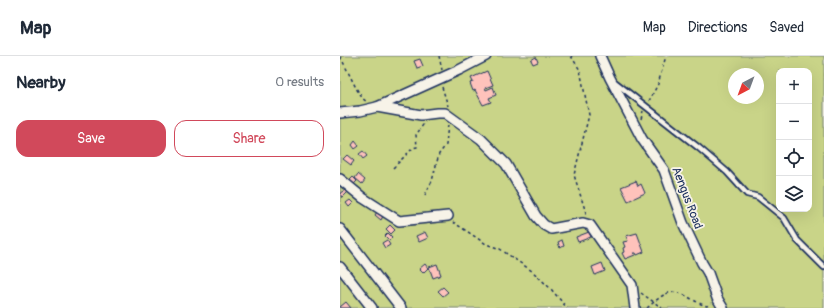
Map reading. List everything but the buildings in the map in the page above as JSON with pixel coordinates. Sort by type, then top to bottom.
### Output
[{"type":"street","points":[[340,113],[360,111],[377,107],[459,70],[486,56]]},
{"type":"street","name":"Aengus Road","points":[[600,56],[642,138],[664,170],[683,223],[708,273],[717,298],[723,308]]},
{"type":"street","points":[[377,107],[421,115],[445,113],[481,139],[506,164],[536,216],[544,225],[551,229],[583,223],[590,225],[632,285],[635,308]]},
{"type":"street","points":[[340,179],[363,198],[399,221],[448,216]]},
{"type":"street","points":[[340,229],[401,308]]},
{"type":"street","points":[[340,267],[372,308]]},
{"type":"lane","points":[[610,78],[705,153],[727,172],[747,194],[758,197],[784,218],[797,240],[824,267]]},
{"type":"path","points":[[571,56],[580,70],[589,116],[574,175],[583,208],[590,225]]},
{"type":"path","points":[[645,107],[652,98],[658,84],[666,56]]},
{"type":"path","points":[[340,57],[362,99],[377,107]]},
{"type":"path","points":[[425,195],[432,181],[439,154],[446,145],[448,128],[445,113]]},
{"type":"path","points":[[393,168],[413,148],[417,147],[416,135],[430,114]]},
{"type":"path","points":[[448,216],[450,220],[475,237],[486,244],[500,248],[532,271],[552,289],[567,308]]},
{"type":"path","points":[[632,285],[636,290],[662,308]]},
{"type":"path","points":[[647,308],[664,295],[672,292],[681,293],[700,304],[707,306],[717,298]]},
{"type":"green space","points":[[340,56],[824,56],[824,308],[340,308]]}]
